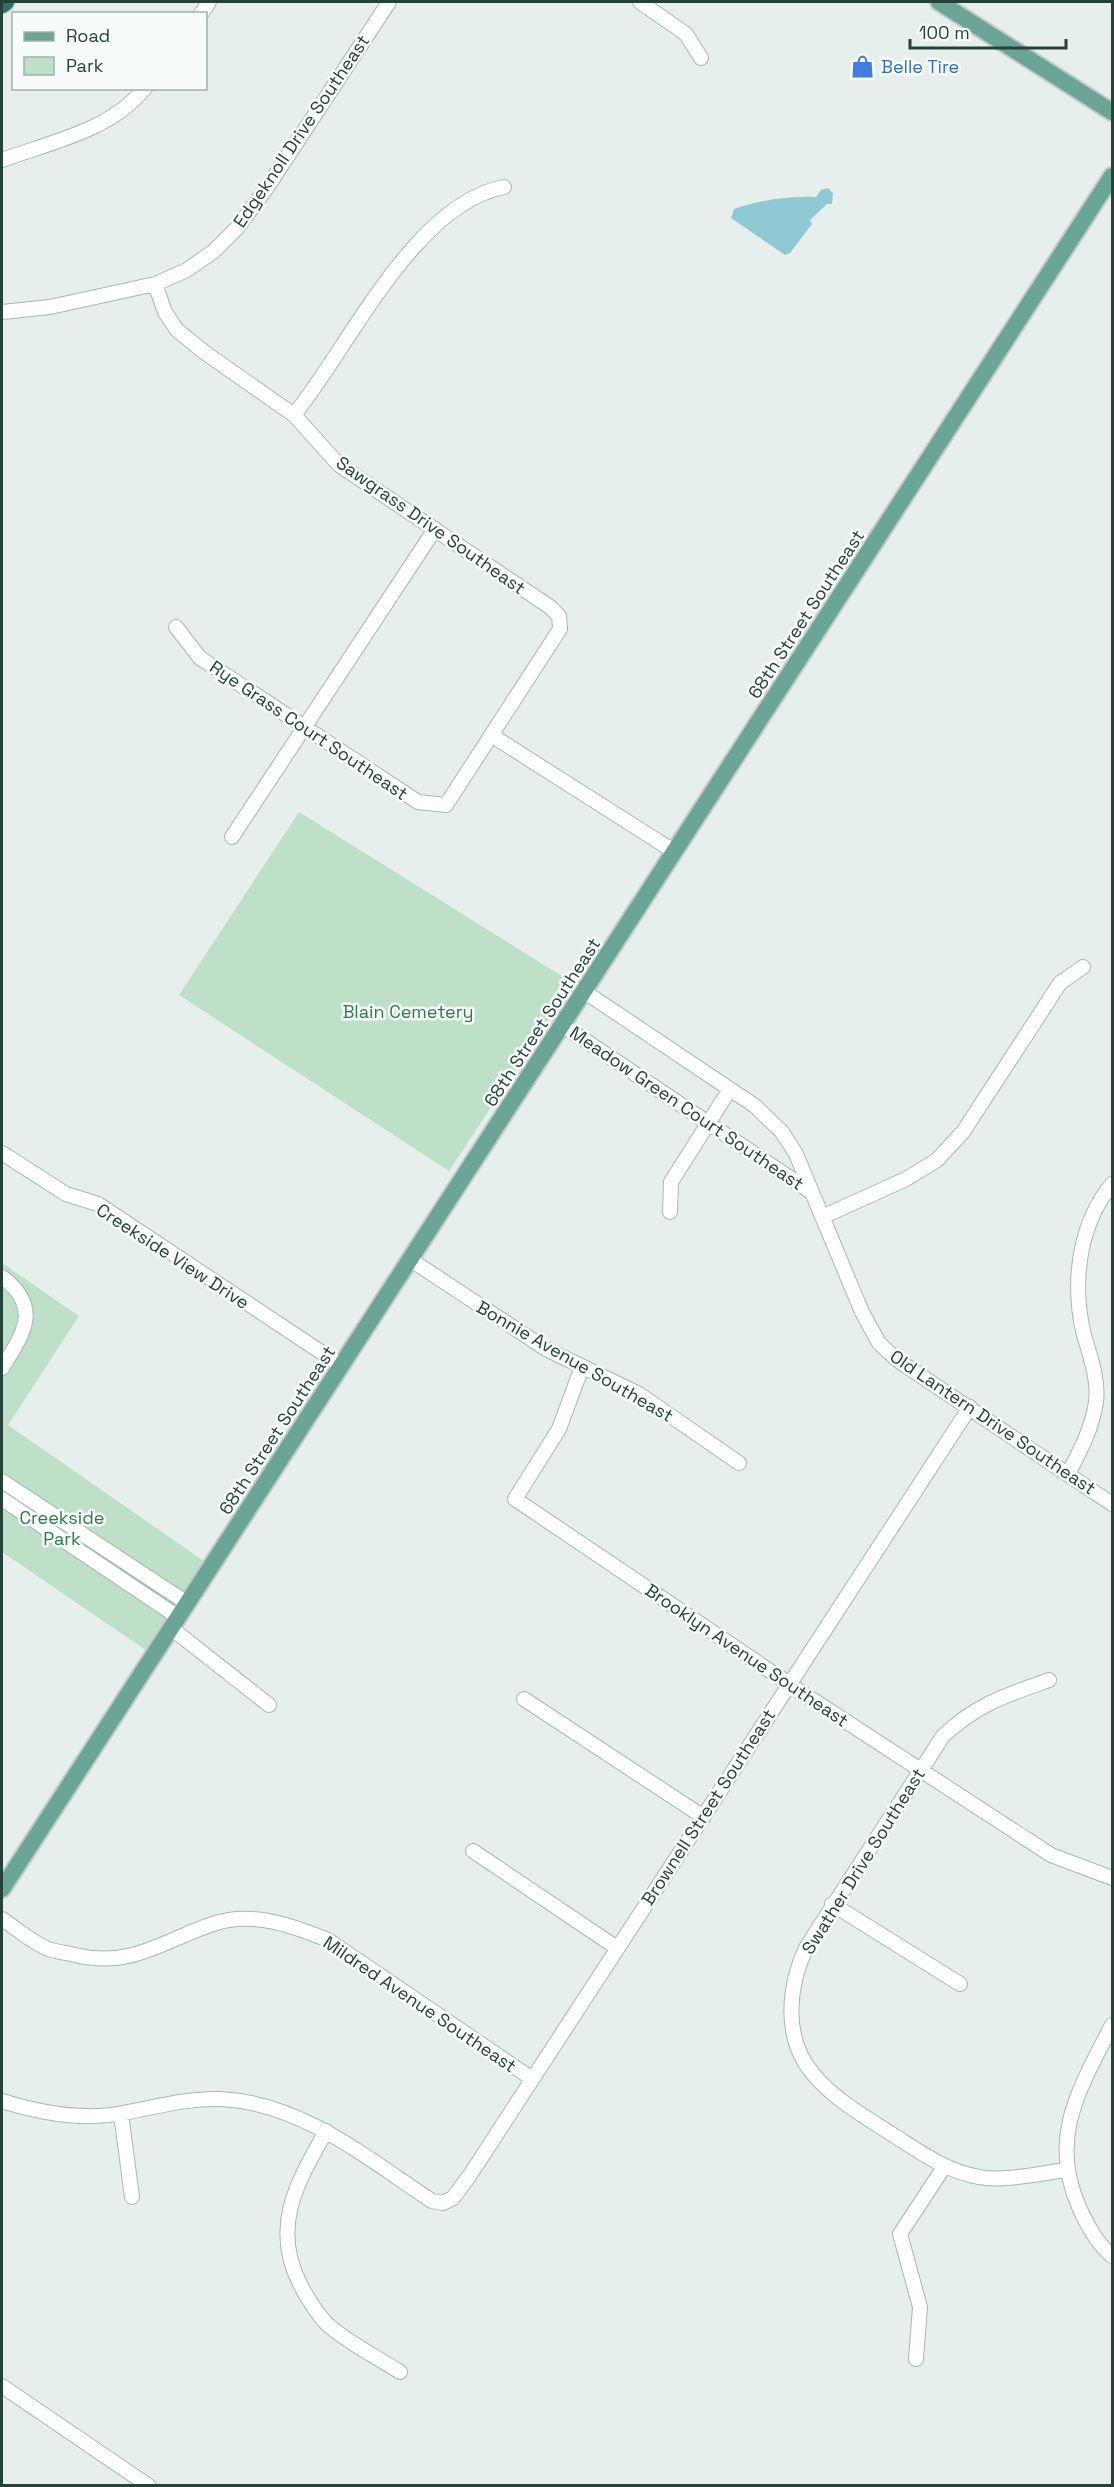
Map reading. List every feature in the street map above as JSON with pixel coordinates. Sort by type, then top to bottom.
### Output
[{"type":"main road","points":[[939,2],[1113,112]]},
{"type":"main road","name":"68th Street Southeast","points":[[2,1888],[1113,176]]},
{"type":"street","name":"Edgeknoll Drive Southeast","points":[[2,312],[50,307],[156,284],[187,270],[214,251],[238,227],[389,2]]},
{"type":"street","points":[[640,2],[687,34],[701,58]]},
{"type":"street","points":[[8,158],[99,125],[135,100],[143,90]]},
{"type":"street","points":[[294,415],[413,246],[443,218],[486,191],[504,188]]},
{"type":"street","name":"Sawgrass Drive Southeast","points":[[156,284],[165,312],[177,330],[204,352],[294,415],[339,465],[559,616],[560,629],[491,735]]},
{"type":"street","points":[[232,837],[306,728],[435,529]]},
{"type":"street","name":"Rye Grass Court Southeast","points":[[176,627],[200,658],[418,802],[446,805],[491,735]]},
{"type":"street","points":[[491,735],[675,852]]},
{"type":"street","points":[[822,1217],[906,1179],[937,1160],[963,1132],[1060,983],[1083,967]]},
{"type":"street","name":"Old Lantern Drive Southeast","points":[[585,992],[755,1106],[782,1132],[796,1154],[862,1312],[879,1342],[896,1359],[1113,1504]]},
{"type":"street","name":"Meadow Green Court Southeast","points":[[562,1025],[811,1192]]},
{"type":"street","points":[[670,1212],[671,1182],[730,1089]]},
{"type":"street","name":"Creekside View Drive","points":[[2,1153],[66,1194],[98,1204],[342,1366]]},
{"type":"street","points":[[1068,1474],[1086,1439],[1096,1401],[1091,1357],[1078,1305],[1077,1282],[1082,1247],[1094,1213],[1113,1184]]},
{"type":"street","name":"Bonnie Avenue Southeast","points":[[411,1260],[512,1328],[582,1367],[606,1376],[639,1394],[739,1463]]},
{"type":"street","points":[[2,1277],[22,1296],[26,1308],[25,1325],[21,1338],[2,1368]]},
{"type":"street","name":"Brooklyn Avenue Southeast","points":[[582,1367],[559,1429],[514,1499],[920,1771],[1051,1855],[1113,1878]]},
{"type":"street","name":"Brownell Street Southeast","points":[[326,2131],[432,2201],[443,2204],[453,2198],[970,1407]]},
{"type":"street","points":[[2,1481],[179,1616],[269,1705]]},
{"type":"street","points":[[2,1499],[179,1616]]},
{"type":"street","name":"Swather Drive Southeast","points":[[1049,1680],[994,1700],[964,1716],[943,1736],[832,1904],[796,1969],[790,2008],[793,2027],[812,2074],[832,2093],[944,2167],[981,2178],[1066,2170]]},
{"type":"street","points":[[524,1699],[702,1816]]},
{"type":"street","points":[[473,1851],[617,1948]]},
{"type":"street","points":[[832,1904],[960,1984]]},
{"type":"street","name":"Mildred Avenue Southeast","points":[[2,1919],[49,1949],[88,1958],[105,1959],[128,1958],[217,1922],[262,1920],[298,1927],[328,1940],[531,2078]]},
{"type":"street","points":[[1113,2025],[1081,2086],[1070,2119],[1066,2170],[1088,2226],[1113,2256]]},
{"type":"street","points":[[2,2101],[37,2111],[70,2115],[122,2114],[158,2104],[225,2099],[276,2109],[326,2131],[301,2175],[288,2216],[286,2235],[292,2269],[309,2302],[327,2324],[400,2372]]},
{"type":"street","points":[[122,2114],[132,2197]]},
{"type":"street","points":[[916,2359],[920,2307],[900,2234],[944,2167]]},
{"type":"street","points":[[2,2386],[149,2486]]},
{"type":"green space","name":"Blain Cemetery","points":[[299,812],[573,983],[449,1171],[179,995]]},
{"type":"green space","name":"Creekside Park","points":[[2,1263],[79,1316],[8,1425],[211,1566],[153,1655],[2,1552]]},
{"type":"water","points":[[828,188],[833,193],[832,204],[827,204],[810,220],[812,224],[790,253],[785,255],[731,218],[734,209],[775,199],[816,197],[821,190]]},
{"type":"place","name":"Belle Tire","points":[[863,66]]}]
